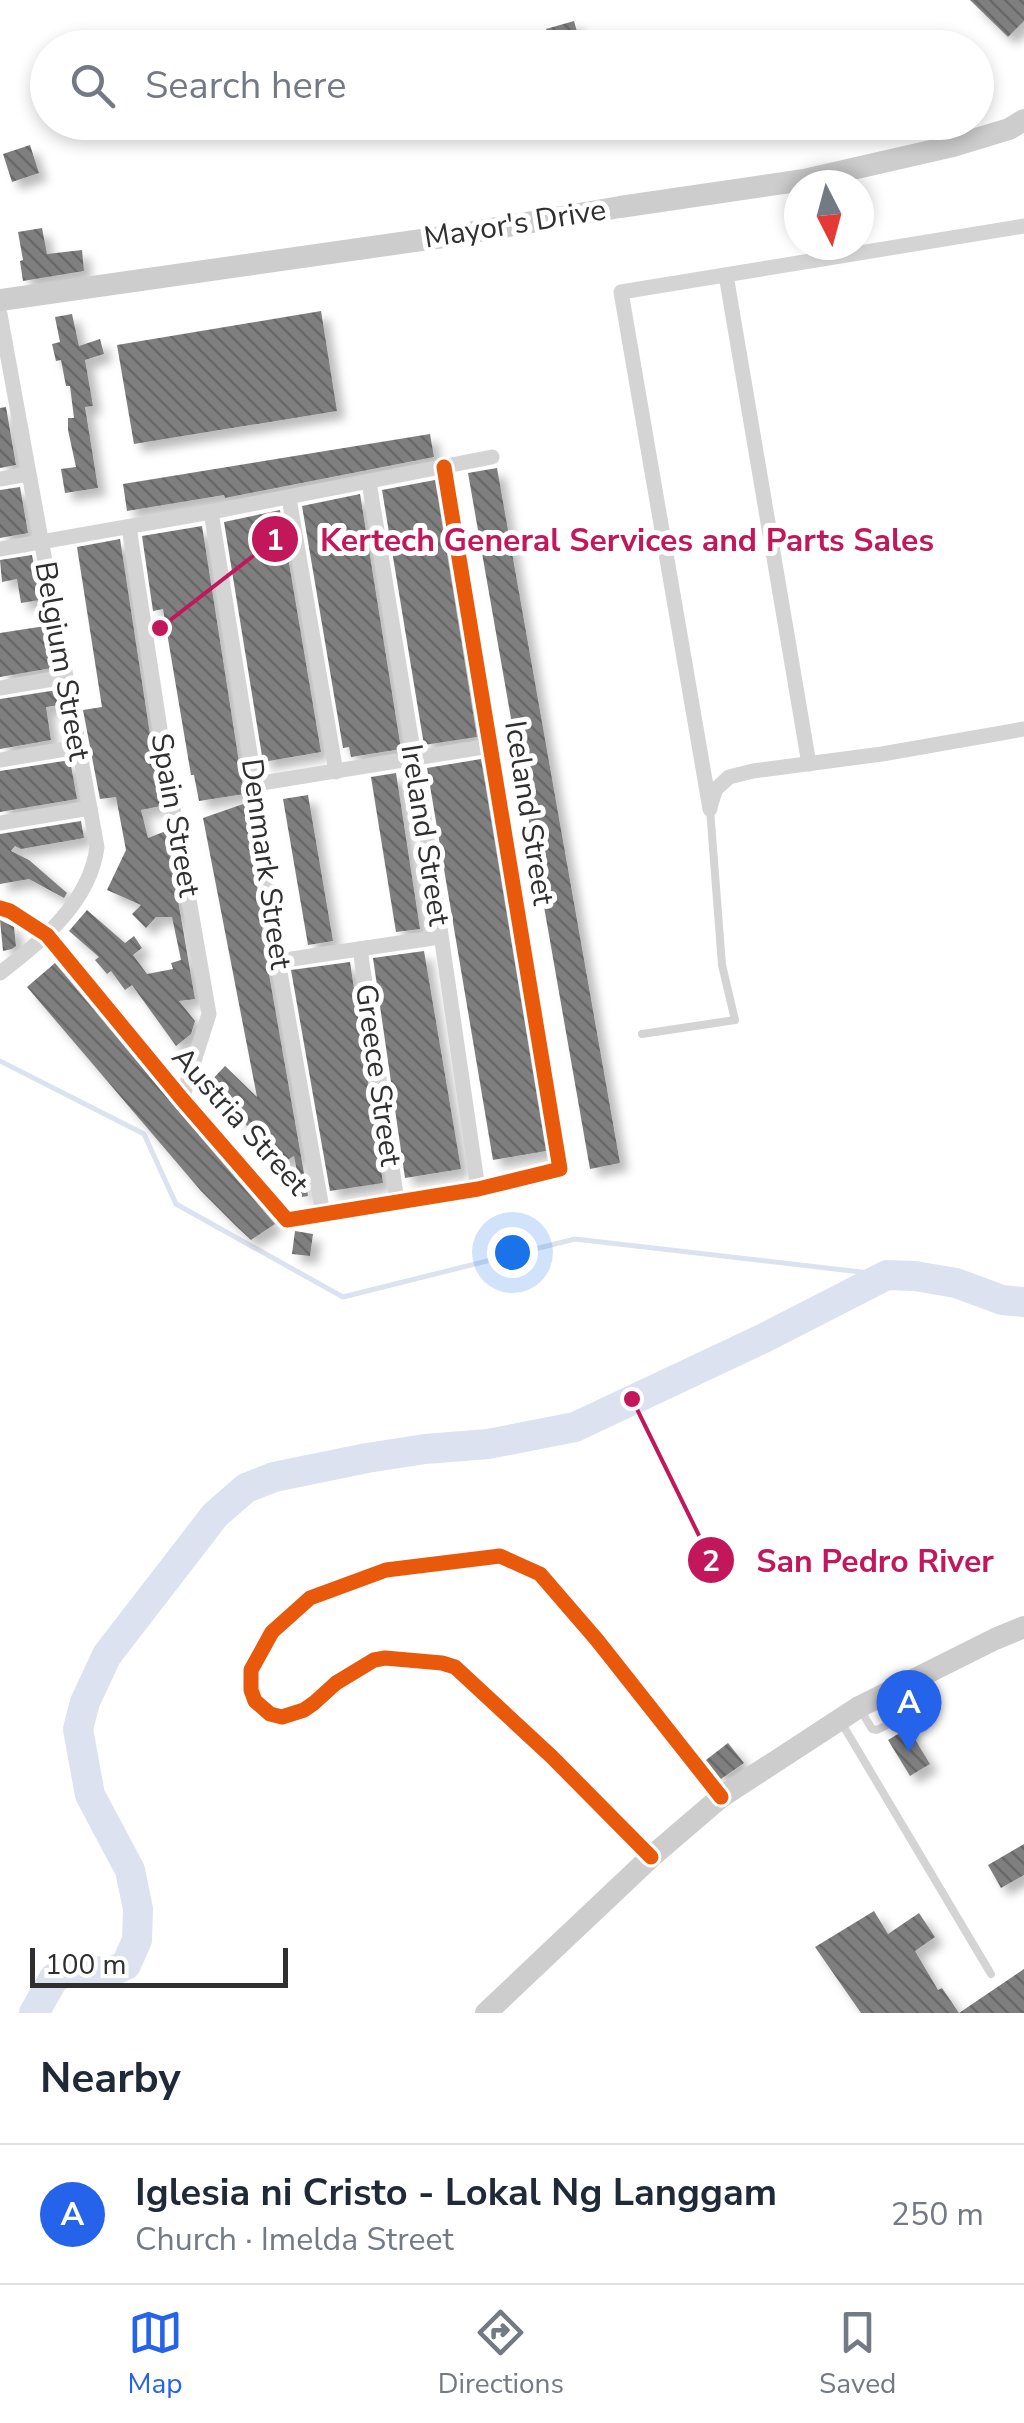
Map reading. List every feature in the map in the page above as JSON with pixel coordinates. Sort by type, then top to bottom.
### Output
[{"type":"street","name":"Mayor's Drive","points":[[994,133],[1024,120]]},
{"type":"street","name":"Mayor's Drive","points":[[0,300],[450,236],[620,206],[804,180],[972,140]]},
{"type":"street","points":[[710,809],[621,292],[1024,226]]},
{"type":"street","points":[[726,275],[809,764]]},
{"type":"street","name":"Belgium Street","points":[[0,314],[7,391],[28,474],[97,847],[94,864],[69,910],[47,935],[0,973]]},
{"type":"street","points":[[0,549],[492,457]]},
{"type":"street","name":"Iceland Street","points":[[444,467],[560,1169]]},
{"type":"street","points":[[0,478],[28,474]]},
{"type":"street","name":"Ireland Street","points":[[369,482],[478,1188]]},
{"type":"street","points":[[289,498],[336,772]]},
{"type":"street","name":"Denmark Street","points":[[211,512],[256,784],[278,960],[323,1214]]},
{"type":"street","name":"Spain Street","points":[[129,527],[209,1014],[182,1100]]},
{"type":"street","points":[[0,688],[65,677]]},
{"type":"street","points":[[710,809],[716,789],[729,777],[1024,729]]},
{"type":"street","points":[[256,784],[490,746]]},
{"type":"street","points":[[0,760],[78,747]]},
{"type":"street","points":[[0,824],[90,808]]},
{"type":"street","name":"Austria Street","points":[[0,908],[47,935],[286,1220],[478,1188],[560,1169]]},
{"type":"street","points":[[278,960],[440,936]]},
{"type":"street","name":"Greece Street","points":[[360,948],[397,1201]]},
{"type":"street","points":[[651,1857],[455,1668],[442,1663],[374,1660],[336,1683],[314,1704],[282,1716],[270,1714],[255,1702],[251,1670],[272,1632],[310,1598],[386,1570],[500,1556],[540,1574],[722,1797]]},
{"type":"street","points":[[486,2013],[651,1857],[722,1797],[849,1713],[995,1638],[1024,1628]]},
{"type":"lane","points":[[642,1034],[735,1020],[722,965],[710,809]]},
{"type":"lane","points":[[849,1713],[880,1730],[901,1718]]},
{"type":"lane","points":[[849,1713],[992,1974]]},
{"type":"building","points":[[970,0],[1024,0],[1024,21],[1008,37]]},
{"type":"building","points":[[574,21],[577,30],[546,30]]},
{"type":"building","points":[[30,145],[39,173],[12,182],[3,154]]},
{"type":"building","points":[[42,228],[47,254],[82,250],[84,271],[23,281],[18,232]]},
{"type":"building","points":[[321,311],[337,411],[134,444],[117,345]]},
{"type":"building","points":[[72,314],[79,346],[100,339],[104,354],[85,360],[93,406],[85,407],[98,488],[65,493],[61,469],[76,467],[68,430],[68,418],[74,418],[70,386],[66,386],[61,360],[56,361],[52,344],[60,342],[55,317]]},
{"type":"building","points":[[6,407],[16,465],[0,468],[0,408]]},
{"type":"building","points":[[430,434],[434,457],[225,498],[224,495],[127,511],[123,484]]},
{"type":"building","points":[[497,468],[620,1163],[590,1169],[468,473]]},
{"type":"building","points":[[435,480],[477,737],[424,745],[382,490]]},
{"type":"building","points":[[20,487],[28,533],[0,538],[0,490]]},
{"type":"building","points":[[360,494],[401,749],[351,757],[349,747],[343,748],[302,506]]},
{"type":"building","points":[[280,510],[321,752],[263,762],[224,522]]},
{"type":"building","points":[[202,526],[244,794],[199,801],[191,775],[163,609],[153,611],[142,536]]},
{"type":"building","points":[[120,539],[161,806],[141,810],[148,838],[166,831],[195,999],[179,1001],[195,1021],[191,1034],[176,1046],[132,985],[125,990],[111,971],[107,974],[95,960],[99,957],[69,931],[87,910],[125,943],[134,936],[142,948],[133,955],[147,974],[173,969],[171,963],[181,960],[172,917],[156,917],[146,928],[132,914],[141,905],[107,890],[126,850],[116,797],[100,799],[83,710],[102,707],[77,547]]},
{"type":"building","points":[[32,555],[40,600],[21,603],[17,579],[2,582],[0,560]]},
{"type":"building","points":[[45,626],[52,668],[0,677],[0,633]]},
{"type":"building","points":[[57,690],[60,705],[46,707],[51,740],[0,749],[0,699]]},
{"type":"building","points":[[481,759],[546,1151],[493,1160],[427,768]]},
{"type":"building","points":[[70,760],[77,799],[0,812],[0,771]]},
{"type":"building","points":[[396,773],[420,929],[396,932],[371,777]]},
{"type":"building","points":[[308,795],[333,941],[308,945],[283,799]]},
{"type":"building","points":[[246,803],[267,963],[308,1196],[302,1197],[294,1156],[274,1168],[259,1145],[264,1142],[206,1086],[225,1066],[257,1097],[203,818]]},
{"type":"building","points":[[81,821],[84,838],[21,849],[15,846],[11,851],[29,860],[67,893],[64,898],[29,879],[0,884],[0,834]]},
{"type":"building","points":[[0,920],[14,927],[16,946],[12,949],[3,951]]},
{"type":"building","points":[[424,951],[461,1169],[405,1178],[373,958]]},
{"type":"building","points":[[350,962],[383,1183],[330,1191],[291,970]]},
{"type":"building","points":[[55,963],[275,1224],[251,1240],[236,1226],[201,1191],[27,987]]},
{"type":"building","points":[[295,1231],[313,1234],[310,1256],[292,1254]]},
{"type":"building","points":[[908,1728],[930,1764],[910,1776],[888,1740]]},
{"type":"building","points":[[728,1743],[744,1763],[721,1779],[706,1760]]},
{"type":"building","points":[[1024,1844],[1024,1875],[1001,1888],[988,1865]]},
{"type":"building","points":[[874,1911],[888,1934],[919,1913],[935,1937],[915,1951],[938,1990],[942,1988],[959,2013],[861,2013],[815,1947]]},
{"type":"building","points":[[1024,1969],[1024,2013],[959,2013]]},
{"type":"waterway","points":[[0,1061],[144,1134],[176,1204],[343,1297],[575,1239],[887,1275]]},
{"type":"waterway","points":[[34,2013],[54,1978],[66,1972],[113,1971],[126,1965],[137,1940],[138,1909],[130,1870],[90,1795],[78,1729],[85,1702],[107,1655],[215,1515],[246,1488],[274,1477],[367,1458],[488,1444],[575,1427],[887,1275],[956,1283],[1002,1300],[1024,1302]]},
{"type":"cycle path","points":[[0,908],[47,935],[287,1220],[478,1189],[560,1169],[444,467]]},
{"type":"cycle path","points":[[651,1857],[455,1667],[374,1660],[336,1683],[304,1710],[282,1717],[270,1714],[255,1701],[251,1670],[272,1632],[310,1598],[386,1570],[500,1556],[540,1574],[721,1797]]},
{"type":"place","name":"Kertech General Services and Parts Sales","points":[[160,628]]},
{"type":"place","name":"San Pedro River","points":[[632,1399]]},
{"type":"place","name":"Iglesia ni Cristo - Lokal Ng Langgam","points":[[909,1752]]}]
